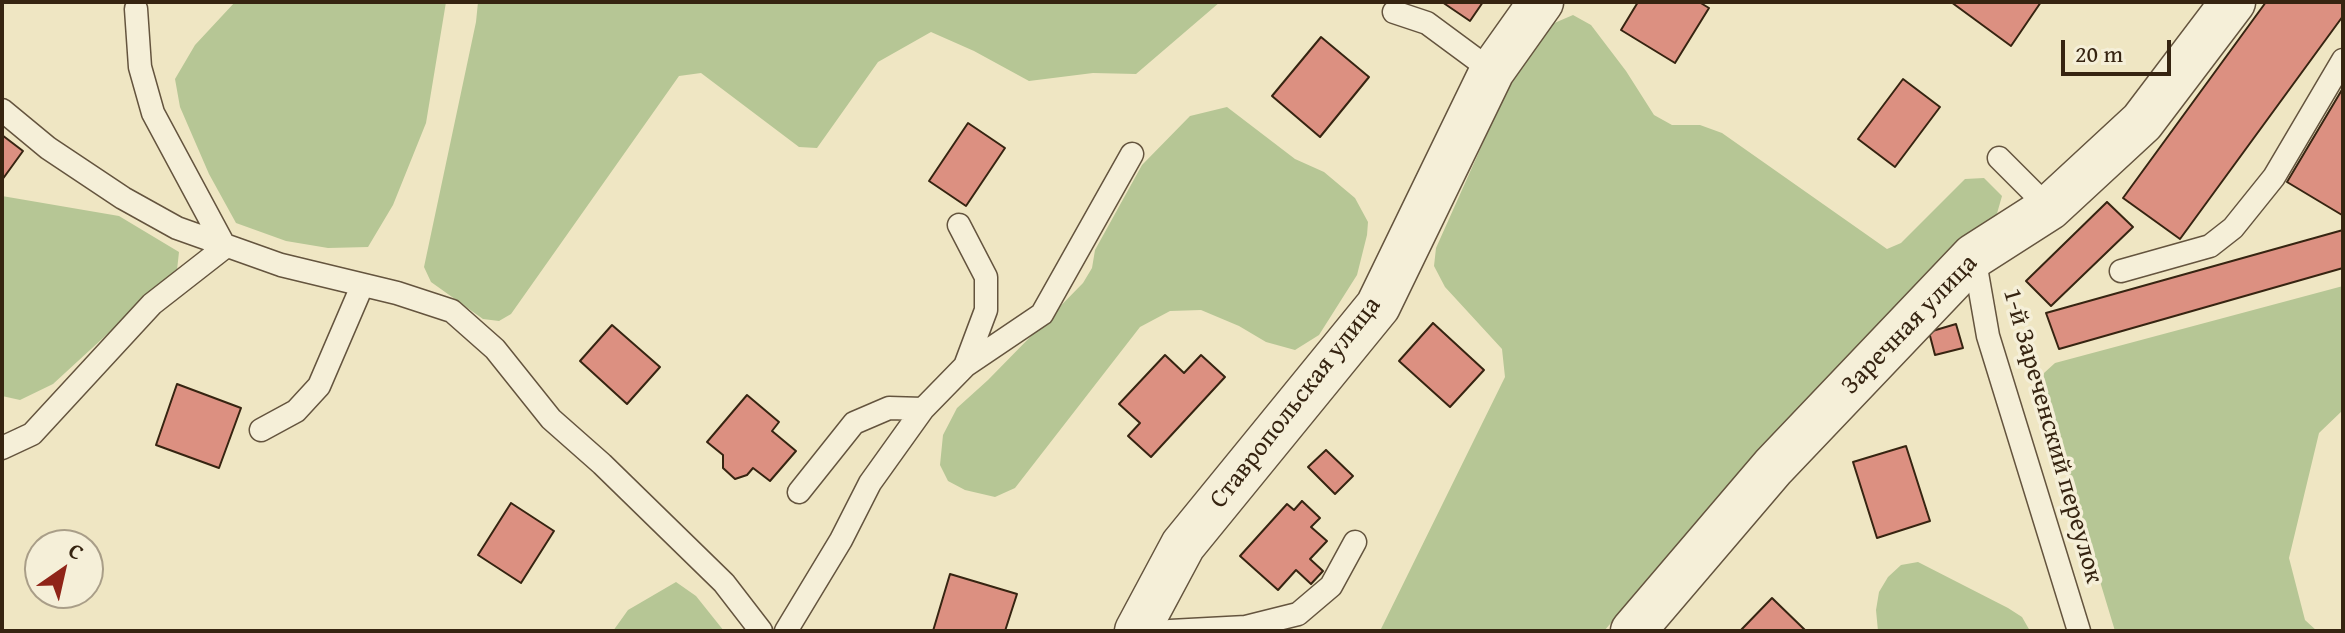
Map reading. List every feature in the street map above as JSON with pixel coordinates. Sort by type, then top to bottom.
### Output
[{"type":"street","name":"Ставропольская улица","points":[[1137,631],[1183,545],[1378,306],[1492,71],[1541,2]]},
{"type":"street","name":"Заречная улица","points":[[1633,631],[1773,467],[1974,256],[2049,208],[2142,122],[2233,2]]},
{"type":"lane","points":[[136,9],[140,67],[153,113],[225,247]]},
{"type":"lane","points":[[1394,12],[1427,23],[1492,71]]},
{"type":"lane","points":[[2121,271],[2210,246],[2233,228],[2274,177],[2343,60]]},
{"type":"lane","points":[[2,110],[48,148],[123,198],[177,228],[281,265],[397,293],[452,311],[495,349],[551,419],[602,464],[724,583],[761,631]]},
{"type":"lane","points":[[786,631],[841,540],[870,483],[923,409],[965,366],[1042,314],[1132,154]]},
{"type":"lane","points":[[1999,158],[2049,208]]},
{"type":"lane","points":[[959,225],[986,277],[986,310],[965,366]]},
{"type":"lane","points":[[2,448],[32,434],[152,304],[225,247]]},
{"type":"lane","name":"1-й Зареченский переулок","points":[[1974,256],[1988,336],[2079,631]]},
{"type":"lane","points":[[261,430],[296,411],[319,386],[362,286]]},
{"type":"lane","points":[[799,492],[854,423],[889,408],[923,409]]},
{"type":"lane","points":[[1170,631],[1246,627],[1298,614],[1331,586],[1355,542]]},
{"type":"green space","points":[[235,2],[446,2],[426,123],[393,205],[368,247],[328,248],[286,241],[236,223],[209,174],[180,107],[175,79],[195,45]]},
{"type":"green space","points":[[478,2],[1220,2],[1136,74],[1093,73],[1029,81],[931,32],[878,62],[817,148],[799,147],[701,73],[679,76],[511,314],[499,321],[483,319],[431,282],[424,267]]},
{"type":"green space","points":[[1573,15],[1591,25],[1654,115],[1672,125],[1700,125],[1722,133],[1887,249],[1901,243],[1965,179],[1984,178],[2002,196],[1996,217],[1757,454],[1604,631],[1380,631],[1505,377],[1502,349],[1445,287],[1434,266],[1436,248],[1508,87],[1552,24]]},
{"type":"green space","points":[[1227,107],[1295,159],[1324,172],[1355,198],[1368,222],[1357,275],[1319,335],[1295,350],[1266,342],[1239,326],[1201,310],[1170,311],[1140,327],[1015,488],[995,497],[965,490],[948,481],[940,465],[943,435],[957,408],[1083,283],[1092,268],[1095,250],[1142,165],[1190,116]]},
{"type":"green space","points":[[2,196],[119,216],[179,252],[177,270],[53,384],[20,400],[2,396]]},
{"type":"green space","points":[[2343,286],[2343,410],[2319,433],[2289,558],[2305,620],[2317,631],[2115,631],[2040,383],[2044,373],[2055,363]]},
{"type":"green space","points":[[1918,562],[2008,608],[2022,617],[2030,631],[1878,631],[1876,610],[1879,592],[1888,577],[1901,565]]},
{"type":"green space","points":[[676,582],[696,596],[724,631],[613,631],[628,610]]},
{"type":"building","points":[[1442,2],[1483,2],[1470,21]]},
{"type":"building","points":[[1638,2],[1699,2],[1709,8],[1675,63],[1621,30]]},
{"type":"building","points":[[1951,2],[2041,2],[2011,46]]},
{"type":"building","points":[[2266,2],[2343,2],[2343,16],[2180,239],[2123,198]]},
{"type":"building","points":[[1321,37],[1369,77],[1320,137],[1272,96]]},
{"type":"building","points":[[1903,79],[1940,107],[1895,167],[1858,139]]},
{"type":"building","points":[[2343,88],[2343,214],[2342,215],[2287,182]]},
{"type":"building","points":[[968,123],[1005,148],[966,206],[929,181]]},
{"type":"building","points":[[2,135],[23,151],[2,180]]},
{"type":"building","points":[[2107,202],[2133,227],[2051,306],[2026,281]]},
{"type":"building","points":[[2343,230],[2343,268],[2059,349],[2046,313]]},
{"type":"building","points":[[1433,323],[1484,370],[1450,407],[1399,361]]},
{"type":"building","points":[[1956,324],[1963,348],[1935,355],[1929,332]]},
{"type":"building","points":[[612,325],[660,367],[627,404],[580,361]]},
{"type":"building","points":[[1165,355],[1184,373],[1201,355],[1225,377],[1151,457],[1128,436],[1140,423],[1119,404]]},
{"type":"building","points":[[177,384],[241,408],[219,468],[156,445]]},
{"type":"building","points":[[747,395],[779,422],[772,431],[796,451],[770,481],[753,468],[747,475],[735,479],[723,468],[723,455],[707,442]]},
{"type":"building","points":[[1906,446],[1930,521],[1877,538],[1853,462]]},
{"type":"building","points":[[1326,450],[1353,476],[1335,494],[1308,467]]},
{"type":"building","points":[[1302,501],[1320,518],[1311,527],[1327,541],[1310,559],[1323,571],[1311,584],[1296,570],[1278,590],[1240,556],[1287,504],[1294,510]]},
{"type":"building","points":[[511,503],[554,531],[521,583],[478,555]]},
{"type":"building","points":[[950,574],[1017,594],[1005,631],[933,631]]},
{"type":"building","points":[[1772,598],[1806,631],[1740,631]]}]
